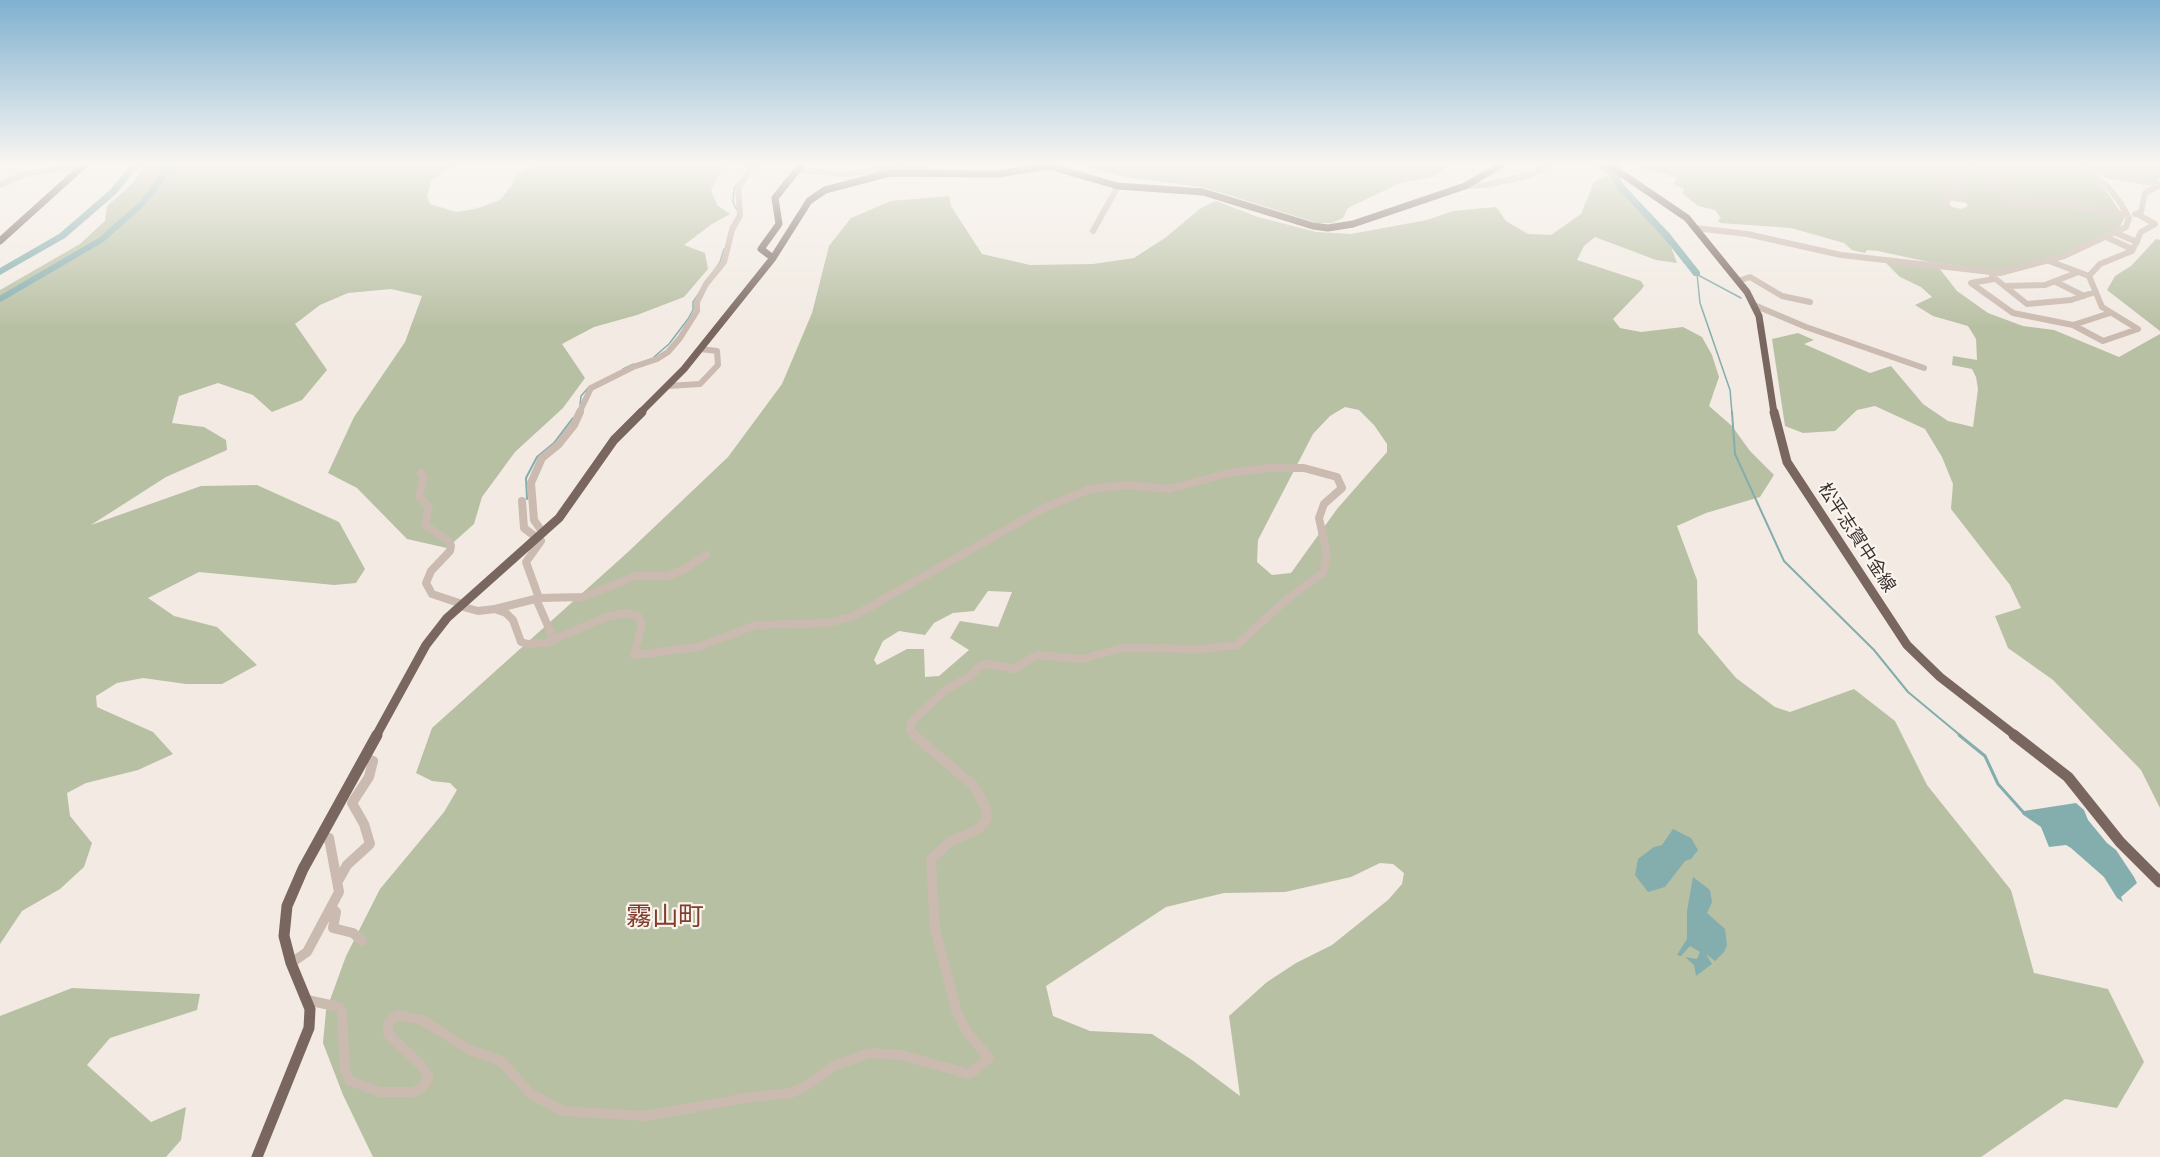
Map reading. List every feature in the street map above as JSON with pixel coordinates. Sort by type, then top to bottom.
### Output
[{"type":"main road","points":[[2,238],[23,219]]},
{"type":"main road","points":[[773,258],[760,249],[779,224],[778,219]]},
{"type":"main road","points":[[257,1157],[304,1043],[310,1019],[308,1000],[291,963],[284,936],[287,906],[321,838],[426,645],[441,624],[541,535],[569,506],[614,440],[668,386],[700,349],[773,258],[798,219]]},
{"type":"main road","points":[[1288,219],[1328,228],[1368,219]]},
{"type":"main road","name":"松平志賀中金線","points":[[1687,219],[1738,281],[1754,305],[1763,341],[1777,432],[1787,462],[1907,645],[1940,677],[2068,777],[2120,842],[2160,882]]},
{"type":"street","points":[[554,640],[537,601],[539,598],[526,562],[541,541],[541,535],[534,520],[531,483],[542,458],[558,445],[573,425],[591,388],[633,367],[657,359],[668,352],[680,338],[697,311],[697,302],[706,284],[724,262],[732,230],[738,219]]},
{"type":"street","points":[[1093,231],[1100,219]]},
{"type":"street","points":[[1696,228],[1747,234],[1841,255],[2000,273],[2049,261],[2116,233],[2126,227],[2127,219]]},
{"type":"street","points":[[2089,276],[2095,267],[2132,249],[2138,242],[2141,232],[2155,224],[2146,219]]},
{"type":"street","points":[[2116,233],[2138,242]]},
{"type":"street","points":[[2106,237],[2132,249]]},
{"type":"street","points":[[2049,261],[2089,276]]},
{"type":"street","points":[[1990,272],[1994,279],[2048,320]]},
{"type":"street","points":[[2004,286],[2035,286],[2055,282],[2076,273]]},
{"type":"street","points":[[1994,279],[1971,282],[2004,309],[2073,325],[2103,341],[2138,329],[2101,306],[2089,276]]},
{"type":"street","points":[[1738,281],[1750,277],[1782,296],[1810,302]]},
{"type":"street","points":[[2055,282],[2084,296]]},
{"type":"street","points":[[2027,304],[2071,300],[2095,292]]},
{"type":"street","points":[[1754,305],[1806,327],[1924,368]]},
{"type":"street","points":[[2073,325],[2110,313]]},
{"type":"street","points":[[668,386],[700,384],[718,365],[717,351],[700,349]]},
{"type":"street","points":[[308,1000],[339,1007],[342,1012],[345,1071],[350,1081],[381,1092],[412,1092],[422,1088],[429,1077],[421,1065],[388,1034],[388,1023],[397,1015],[422,1020],[470,1050],[501,1060],[531,1094],[563,1111],[645,1116],[702,1108],[752,1096],[791,1093],[811,1083],[833,1066],[870,1053],[901,1055],[969,1074],[989,1058],[967,1032],[957,1013],[935,929],[931,859],[951,841],[977,830],[987,819],[986,808],[974,786],[910,731],[912,721],[947,688],[969,677],[980,666],[988,664],[1014,669],[1036,655],[1083,659],[1122,648],[1201,649],[1237,645],[1287,598],[1323,573],[1327,555],[1319,518],[1323,505],[1340,491],[1341,483],[1337,477],[1322,471],[1268,468],[1229,473],[1169,489],[1126,485],[1090,489],[1044,508],[845,619],[827,623],[756,626],[735,631],[698,647],[683,647],[634,655],[642,624],[638,616],[624,613],[606,617],[554,640],[537,644],[521,642],[510,616],[495,609]]},
{"type":"street","points":[[421,473],[424,478],[419,497],[429,507],[425,525],[449,541],[451,546],[450,551],[431,571],[426,583],[432,594],[478,611],[539,598],[584,597],[636,576],[668,576],[687,568],[705,555]]},
{"type":"street","points":[[522,501],[524,528],[541,535]]},
{"type":"street","points":[[338,881],[346,865],[369,844],[364,824],[352,803],[369,777],[372,761],[364,758]]},
{"type":"street","points":[[291,963],[307,952],[339,892],[331,844],[328,838],[321,838]]},
{"type":"street","points":[[332,908],[336,912],[332,922],[333,928],[353,933],[362,941]]},
{"type":"green space","points":[[105,219],[721,219],[684,245],[705,253],[708,269],[684,297],[637,315],[594,327],[562,344],[585,378],[563,408],[515,452],[482,497],[474,524],[447,548],[407,539],[357,488],[328,473],[354,417],[405,342],[422,296],[391,289],[348,293],[320,305],[295,324],[327,370],[302,400],[272,412],[253,395],[218,383],[179,396],[172,423],[204,427],[226,440],[227,450],[166,477],[91,525],[201,486],[257,485],[339,522],[365,569],[356,583],[334,585],[199,572],[148,598],[174,616],[217,627],[257,665],[222,684],[186,684],[143,678],[117,683],[96,696],[97,707],[153,732],[173,754],[138,770],[86,783],[67,793],[70,816],[92,843],[84,867],[60,889],[22,911],[0,944],[0,290],[80,244]]},
{"type":"green space","points":[[850,219],[959,219],[982,254],[1030,265],[1093,264],[1134,258],[1165,238],[1188,219],[1266,219],[1316,232],[1351,234],[1430,219],[1505,219],[1528,234],[1551,235],[1574,219],[1651,219],[1670,244],[1677,263],[1656,260],[1595,237],[1584,246],[1577,260],[1641,281],[1644,286],[1613,319],[1620,328],[1641,332],[1683,327],[1702,337],[1712,355],[1719,377],[1709,406],[1732,426],[1750,451],[1774,475],[1760,497],[1706,513],[1677,526],[1697,580],[1698,633],[1736,678],[1775,707],[1790,712],[1854,689],[1895,721],[1927,785],[2011,890],[2034,973],[2108,989],[2144,1062],[2117,1108],[2065,1099],[1981,1157],[373,1157],[343,1095],[323,1043],[326,1011],[346,956],[380,889],[444,812],[457,790],[450,783],[432,781],[416,773],[432,728],[628,552],[728,457],[782,384],[812,313],[829,246]],"holes":[[[1345,407],[1359,410],[1374,425],[1387,444],[1387,452],[1337,509],[1291,573],[1272,575],[1257,562],[1258,540],[1313,434],[1330,416]],[[988,591],[1012,592],[998,627],[960,621],[950,638],[969,650],[939,676],[925,677],[924,649],[907,649],[877,665],[874,660],[883,641],[899,631],[925,635],[934,623],[953,613],[974,611]],[[1380,863],[1393,864],[1404,873],[1402,884],[1388,900],[1332,945],[1296,963],[1267,982],[1229,1016],[1240,1096],[1152,1034],[1090,1031],[1053,1016],[1046,986],[1166,907],[1224,893],[1285,892],[1351,877]]]},
{"type":"green space","points":[[1304,219],[1341,219],[1332,223],[1317,223]]},
{"type":"green space","points":[[2124,219],[2119,228],[2060,255],[1998,271],[1929,262],[1878,251],[1867,250],[1865,253],[1852,250],[1844,243],[1791,228],[1720,223],[1718,220]]},
{"type":"green space","points":[[2156,239],[2160,240],[2160,331],[2107,290],[2115,276],[2131,266]]},
{"type":"green space","points":[[1884,261],[1939,268],[1957,291],[1988,313],[2023,326],[2054,330],[2119,357],[2160,334],[2160,808],[2141,770],[2053,680],[2008,648],[1995,616],[2021,608],[2010,585],[1951,509],[1953,484],[1942,457],[1925,429],[1875,406],[1857,410],[1835,431],[1803,433],[1785,426],[1772,339],[1798,333],[1814,340],[1804,344],[1870,373],[1891,366],[1923,404],[1948,421],[1973,427],[1978,389],[1976,377],[1972,369],[1952,365],[1953,356],[1977,360],[1976,339],[1968,326],[1933,316],[1915,305],[1932,297],[1921,287],[1900,277]]},
{"type":"green space","points":[[72,988],[200,994],[197,1010],[110,1038],[87,1065],[151,1122],[186,1107],[181,1140],[166,1157],[0,1157],[0,1016]]},
{"type":"water","points":[[2076,803],[2084,810],[2088,820],[2107,843],[2116,850],[2137,883],[2121,897],[2123,902],[2117,898],[2104,877],[2071,848],[2066,845],[2049,847],[2041,827],[2022,814],[2024,811]]},
{"type":"water","points":[[1673,829],[1691,838],[1698,850],[1691,859],[1685,861],[1665,887],[1648,892],[1635,875],[1638,859],[1654,847],[1662,845]]},
{"type":"water","points":[[1693,877],[1710,890],[1712,902],[1707,913],[1725,929],[1727,945],[1715,961],[1706,954],[1712,964],[1696,976],[1694,965],[1685,957],[1697,959],[1700,952],[1690,946],[1681,956],[1677,955],[1687,939],[1687,911]]},
{"type":"waterway","points":[[0,272],[62,236],[82,219]]},
{"type":"waterway","points":[[0,299],[101,240],[125,219]]},
{"type":"waterway","points":[[1651,219],[1697,274]]},
{"type":"waterway","points":[[727,241],[731,226]]},
{"type":"waterway","points":[[654,357],[669,344],[688,319],[693,310],[693,302],[720,262],[724,249]]},
{"type":"waterway","points":[[1697,274],[1700,303],[1730,390],[1732,413]]},
{"type":"waterway","points":[[1698,275],[1741,298]]},
{"type":"waterway","points":[[623,369],[634,364]]},
{"type":"waterway","points":[[580,405],[581,396],[589,387]]},
{"type":"waterway","points":[[1732,412],[1735,454],[1784,561],[1874,650],[1908,692],[1961,736]]},
{"type":"waterway","points":[[527,499],[526,478],[537,457],[554,443],[573,418]]},
{"type":"waterway","points":[[1959,735],[1985,756],[1998,784],[2024,813]]},
{"type":"district","name":"霧山町","points":[[665,918]]}]
